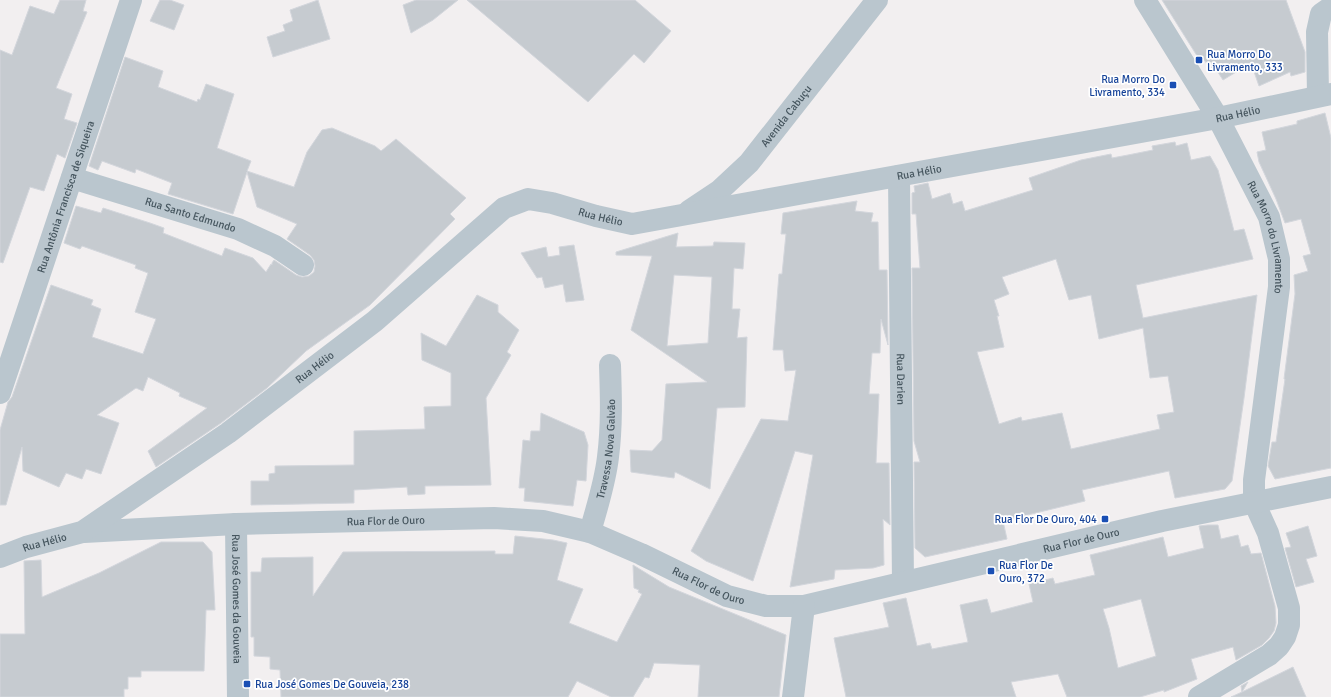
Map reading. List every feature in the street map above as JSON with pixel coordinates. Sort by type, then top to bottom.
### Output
[{"type":"street","name":"Rua Antônia Francisca de Siqueira","points":[[0,393],[131,0]]},
{"type":"street","name":"Avenida Cabuçu","points":[[681,216],[719,190],[749,163],[877,0]]},
{"type":"street","name":"Rua Morro do Livramento","points":[[1146,0],[1218,118],[1269,217],[1279,259],[1279,287],[1254,480],[1254,502]]},
{"type":"street","points":[[1324,95],[1317,32],[1321,14],[1331,8]]},
{"type":"street","name":"Rua Hélio","points":[[0,557],[26,547],[82,532],[228,433],[312,370],[375,320],[504,208],[528,199],[552,203],[596,216],[632,224],[1218,118],[1324,95]]},
{"type":"street","name":"Rua Darien","points":[[900,176],[903,582]]},
{"type":"street","name":"Rua Santo Edmundo","points":[[72,178],[238,229],[275,246],[303,265]]},
{"type":"street","name":"Travessa Nova Galvão","points":[[590,532],[598,505],[608,458],[611,406],[610,364]]},
{"type":"street","name":"Rua Flor de Ouro","points":[[82,532],[236,524],[494,518],[543,521],[590,532],[641,554],[727,596],[766,606],[804,606],[1162,521],[1331,487]]},
{"type":"street","points":[[1199,697],[1269,655],[1285,638],[1289,625],[1289,608],[1268,534],[1254,502]]},
{"type":"street","name":"Rua José Gomes da Gouveia","points":[[236,524],[238,697]]},
{"type":"street","points":[[793,697],[804,606]]},
{"type":"building","points":[[60,0],[86,0],[83,11],[87,12],[56,88],[72,94],[64,119],[77,123],[65,158],[57,154],[44,191],[30,187],[3,263],[0,262],[0,50],[12,55],[30,6],[54,14]]},
{"type":"building","points":[[160,0],[170,0],[184,5],[174,30],[150,21]]},
{"type":"building","points":[[318,0],[330,39],[273,57],[267,37],[285,31],[283,25],[293,21],[290,10]]},
{"type":"building","points":[[416,0],[458,0],[433,20],[411,33],[403,5]]},
{"type":"building","points":[[467,0],[635,0],[671,31],[644,63],[634,54],[588,102]]},
{"type":"building","points":[[1162,0],[1286,0],[1305,52],[1305,72],[1291,76],[1290,72],[1259,86],[1251,63],[1223,80],[1214,66],[1210,68],[1202,57],[1199,59]]},
{"type":"building","points":[[125,57],[163,71],[158,87],[197,102],[198,99],[200,100],[206,84],[234,94],[217,148],[251,161],[247,171],[294,187],[307,152],[322,130],[332,128],[375,146],[381,151],[396,139],[466,198],[450,214],[455,219],[370,305],[306,351],[267,388],[221,423],[156,467],[148,451],[207,408],[179,396],[180,393],[148,377],[143,391],[136,388],[97,415],[119,423],[101,474],[86,469],[82,479],[66,473],[59,487],[23,471],[22,447],[6,505],[0,505],[0,430],[8,402],[12,397],[51,285],[93,300],[91,305],[101,309],[92,337],[143,354],[156,319],[135,312],[148,273],[135,268],[136,265],[82,246],[80,249],[64,243],[76,206],[101,213],[103,208],[150,223],[164,228],[163,233],[222,256],[225,248],[253,258],[266,272],[274,260],[296,275],[302,277],[309,276],[314,272],[314,260],[310,255],[287,239],[297,224],[257,207],[247,172],[233,214],[168,194],[172,183],[136,169],[135,173],[102,161],[98,170],[89,166]]},
{"type":"building","points":[[1325,113],[1331,138],[1331,468],[1275,479],[1268,466],[1272,442],[1276,442],[1285,379],[1295,294],[1294,275],[1308,271],[1303,256],[1311,254],[1301,219],[1285,223],[1259,162],[1257,152],[1266,150],[1262,132],[1297,124],[1297,121]]},
{"type":"building","points":[[1175,142],[1176,146],[1187,143],[1191,160],[1210,156],[1218,170],[1234,231],[1244,229],[1253,259],[1136,285],[1143,318],[1257,295],[1232,481],[1225,489],[1175,498],[1169,471],[1082,490],[1085,501],[1003,521],[1007,539],[925,557],[915,548],[914,462],[920,462],[914,441],[912,268],[920,268],[916,214],[912,214],[912,193],[915,192],[914,186],[928,183],[932,199],[950,193],[953,204],[962,201],[965,211],[1033,190],[1029,178],[1081,160],[1111,154],[1112,158],[1128,155],[1153,150],[1152,146]],"holes":[[[1056,259],[1069,300],[1091,295],[1099,339],[1143,328],[1150,378],[1168,376],[1174,412],[1157,415],[1160,429],[1071,449],[1062,413],[1022,421],[1021,417],[999,424],[977,352],[1004,347],[997,316],[999,316],[994,300],[1009,294],[1002,277]]]},
{"type":"building","points":[[857,201],[855,211],[873,213],[871,222],[878,222],[879,270],[887,270],[888,345],[881,319],[880,353],[872,353],[869,394],[879,394],[876,463],[889,463],[890,525],[883,519],[884,565],[873,568],[835,570],[834,579],[790,587],[813,455],[795,451],[753,581],[706,561],[691,551],[761,419],[788,421],[796,370],[785,371],[783,350],[773,350],[779,274],[782,274],[786,234],[781,234],[783,213]]},
{"type":"building","points":[[678,233],[676,247],[713,246],[714,242],[745,243],[743,269],[734,268],[732,309],[740,309],[737,338],[747,337],[745,407],[717,408],[710,489],[675,472],[674,478],[631,472],[630,450],[652,451],[662,440],[666,384],[707,382],[631,330],[652,256],[616,255],[616,252]],"holes":[[[674,275],[712,277],[708,343],[667,346]]]},
{"type":"building","points":[[574,245],[584,300],[566,302],[563,284],[545,288],[542,277],[537,278],[521,253],[546,247],[548,257],[560,255],[559,247]]},
{"type":"building","points":[[477,295],[498,305],[498,312],[519,330],[507,352],[511,355],[486,398],[491,485],[425,486],[425,494],[408,495],[407,487],[354,490],[354,503],[251,505],[251,481],[269,481],[269,474],[275,473],[275,466],[354,465],[354,431],[425,429],[424,407],[451,406],[451,373],[422,360],[421,333],[446,346]]},
{"type":"building","points":[[541,413],[584,432],[588,445],[586,481],[577,480],[573,506],[524,501],[525,488],[519,488],[523,440],[530,441],[531,431],[540,431]]},
{"type":"building","points":[[1218,525],[1221,539],[1238,535],[1241,547],[1248,545],[1251,554],[1261,553],[1275,606],[1276,623],[1274,631],[1262,645],[1236,660],[1233,647],[1191,659],[1197,679],[1164,692],[1164,690],[1140,697],[1067,697],[1058,674],[1011,682],[1016,697],[846,697],[834,638],[889,627],[883,603],[906,598],[917,646],[930,643],[932,649],[968,642],[960,605],[987,599],[991,613],[1033,602],[1029,584],[1053,578],[1055,584],[1095,575],[1090,555],[1163,537],[1168,557],[1204,548],[1199,526]],"holes":[[[1141,599],[1156,656],[1118,668],[1103,609]]]},
{"type":"building","points":[[1308,526],[1317,556],[1306,559],[1314,582],[1296,587],[1285,548],[1291,547],[1286,533]]},
{"type":"building","points":[[515,536],[567,543],[557,580],[583,589],[569,623],[617,642],[642,594],[638,592],[639,590],[634,588],[633,565],[669,587],[786,635],[779,697],[698,697],[700,665],[654,663],[649,678],[645,677],[633,697],[611,697],[577,681],[568,697],[281,697],[280,670],[270,669],[270,657],[254,656],[254,637],[251,637],[251,572],[261,572],[262,558],[313,557],[313,596],[343,552],[495,551],[495,554],[513,554]]},
{"type":"building","points":[[161,542],[203,542],[212,552],[215,610],[206,610],[204,671],[141,671],[141,677],[128,677],[128,689],[124,689],[124,697],[0,697],[0,634],[25,634],[24,561],[41,560],[42,597],[99,573]]},
{"type":"building","points":[[1293,667],[1306,697],[1231,697]]},
{"type":"building","points":[[1248,682],[1242,692],[1241,686]]},
{"type":"place","name":"Rua Morro Do Livramento, 333","points":[[1199,60]]},
{"type":"place","name":"Rua Morro Do Livramento, 334","points":[[1173,85]]},
{"type":"place","name":"Rua Flor De Ouro, 404","points":[[1105,519]]},
{"type":"place","name":"Rua Flor De Ouro, 372","points":[[991,571]]},
{"type":"place","name":"Rua José Gomes De Gouveia, 238","points":[[247,684]]}]
